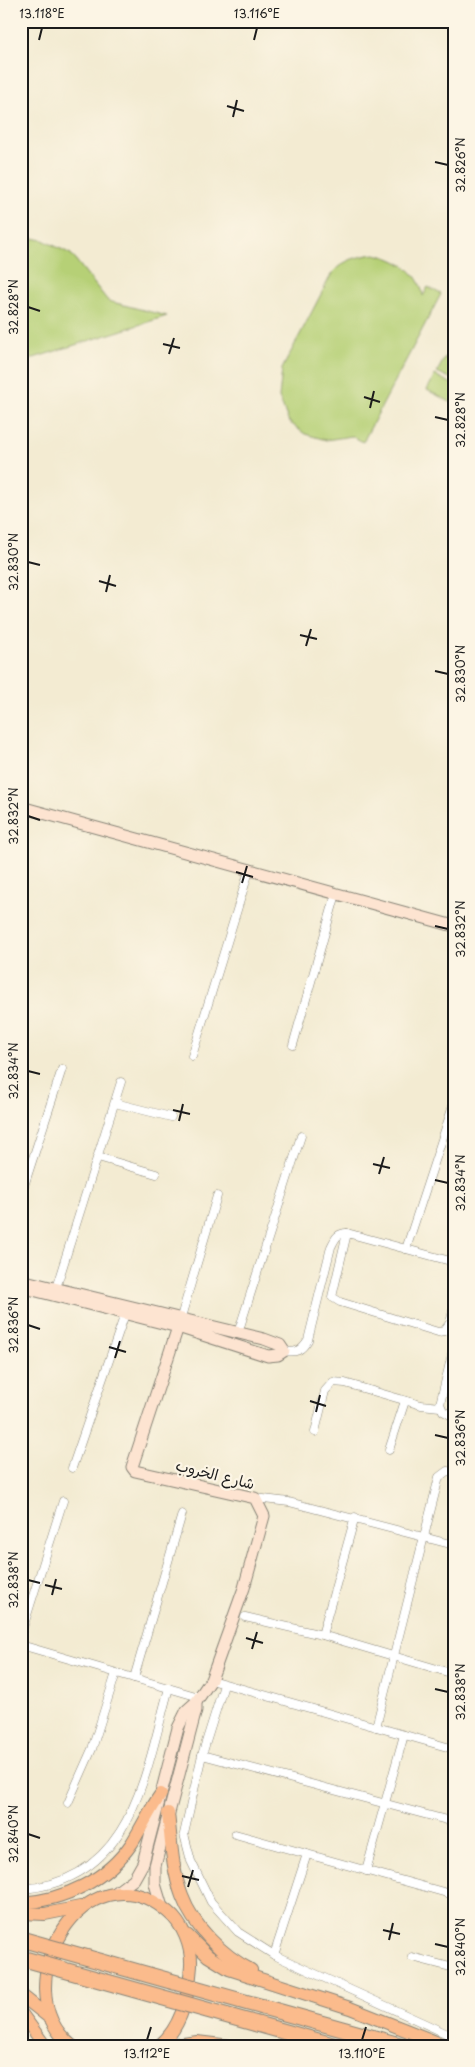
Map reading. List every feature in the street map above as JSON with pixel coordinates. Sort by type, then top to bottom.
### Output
[{"type":"highway","points":[[21,1940],[403,2046]]},
{"type":"highway","points":[[21,1958],[336,2046]]},
{"type":"main road","points":[[21,807],[454,926]]},
{"type":"main road","points":[[21,1280],[179,1322],[268,1356],[278,1355],[284,1351],[275,1342],[238,1333],[179,1322],[125,1314],[21,1287]]},
{"type":"main road","name":"شارع الخروب","points":[[114,1894],[130,1882],[140,1869],[180,1721],[211,1680],[257,1544],[264,1516],[255,1498],[135,1471],[132,1467],[179,1322]]},
{"type":"main road","name":"شارع الخروب","points":[[162,1907],[154,1872],[198,1699]]},
{"type":"main road","points":[[21,1904],[44,1901],[66,1894],[87,1884],[106,1871],[130,1845],[161,1794]]},
{"type":"main road","points":[[168,1813],[179,1887],[182,1898],[196,1920],[218,1947],[236,1961],[302,1993]]},
{"type":"main road","points":[[21,1913],[45,1914],[80,1907],[91,1901],[114,1894],[140,1896],[162,1907],[175,1917],[182,1930],[191,1961],[190,1980],[181,2015],[173,2030],[160,2046]]},
{"type":"main road","points":[[72,2046],[57,2031],[51,2019],[46,2004],[45,1989],[50,1953],[64,1925],[80,1907]]},
{"type":"main road","points":[[182,1930],[208,1956],[222,1966],[350,2008],[446,2046]]},
{"type":"main road","points":[[21,1995],[51,2019]]},
{"type":"main road","points":[[21,2013],[45,2046]]},
{"type":"main road","points":[[170,2046],[197,2042],[230,2046]]},
{"type":"street","points":[[192,1056],[249,870]]},
{"type":"street","points":[[293,1045],[336,894]]},
{"type":"street","points":[[21,1196],[62,1070]]},
{"type":"street","points":[[56,1288],[121,1082]]},
{"type":"street","points":[[115,1103],[171,1117]]},
{"type":"street","points":[[406,1249],[454,1103]]},
{"type":"street","points":[[238,1333],[301,1136]]},
{"type":"street","points":[[98,1157],[156,1174]]},
{"type":"street","points":[[179,1322],[218,1196]]},
{"type":"street","points":[[284,1351],[296,1352],[303,1349],[308,1340],[331,1247],[336,1237],[341,1233],[454,1262]]},
{"type":"street","points":[[347,1233],[333,1289],[334,1300],[438,1332],[444,1331],[450,1323],[454,1307]]},
{"type":"street","points":[[72,1468],[125,1314]]},
{"type":"street","points":[[454,1346],[440,1401],[440,1406],[445,1413],[454,1417]]},
{"type":"street","points":[[315,1432],[325,1390],[333,1382],[345,1382],[421,1405],[440,1406]]},
{"type":"street","points":[[389,1450],[404,1401]]},
{"type":"street","points":[[376,1727],[439,1476],[447,1471],[454,1472]]},
{"type":"street","points":[[255,1498],[281,1500],[454,1545]]},
{"type":"street","points":[[21,1634],[63,1501]]},
{"type":"street","points":[[134,1678],[182,1514]]},
{"type":"street","points":[[322,1635],[355,1518]]},
{"type":"street","points":[[245,1616],[322,1635],[454,1674]]},
{"type":"street","points":[[21,1645],[169,1688],[198,1699]]},
{"type":"street","points":[[68,1803],[92,1749],[116,1673]]},
{"type":"street","points":[[211,1680],[224,1686],[454,1749]]},
{"type":"street","points":[[224,1686],[202,1754],[184,1834],[191,1861],[211,1902],[229,1923],[249,1940],[274,1955],[454,2037]]},
{"type":"street","points":[[21,1889],[55,1882],[81,1870],[102,1854],[120,1834],[139,1794],[169,1688]]},
{"type":"street","points":[[366,1871],[404,1735]]},
{"type":"street","points":[[202,1754],[454,1822]]},
{"type":"street","points":[[235,1834],[454,1895]]},
{"type":"street","points":[[274,1955],[306,1854]]},
{"type":"street","points":[[412,1957],[454,1968]]},
{"type":"street","points":[[21,2042],[24,2046]]},
{"type":"green space","points":[[21,236],[43,240],[71,254],[108,301],[167,316],[21,362]]},
{"type":"green space","points":[[375,254],[399,263],[412,273],[421,287],[423,296],[428,287],[441,294],[363,442],[352,436],[326,440],[305,434],[289,422],[279,398],[282,369],[332,273],[351,259]]},
{"type":"green space","points":[[445,357],[454,361],[454,380],[437,372]]},
{"type":"green space","points":[[435,375],[454,385],[454,404],[427,390]]}]
